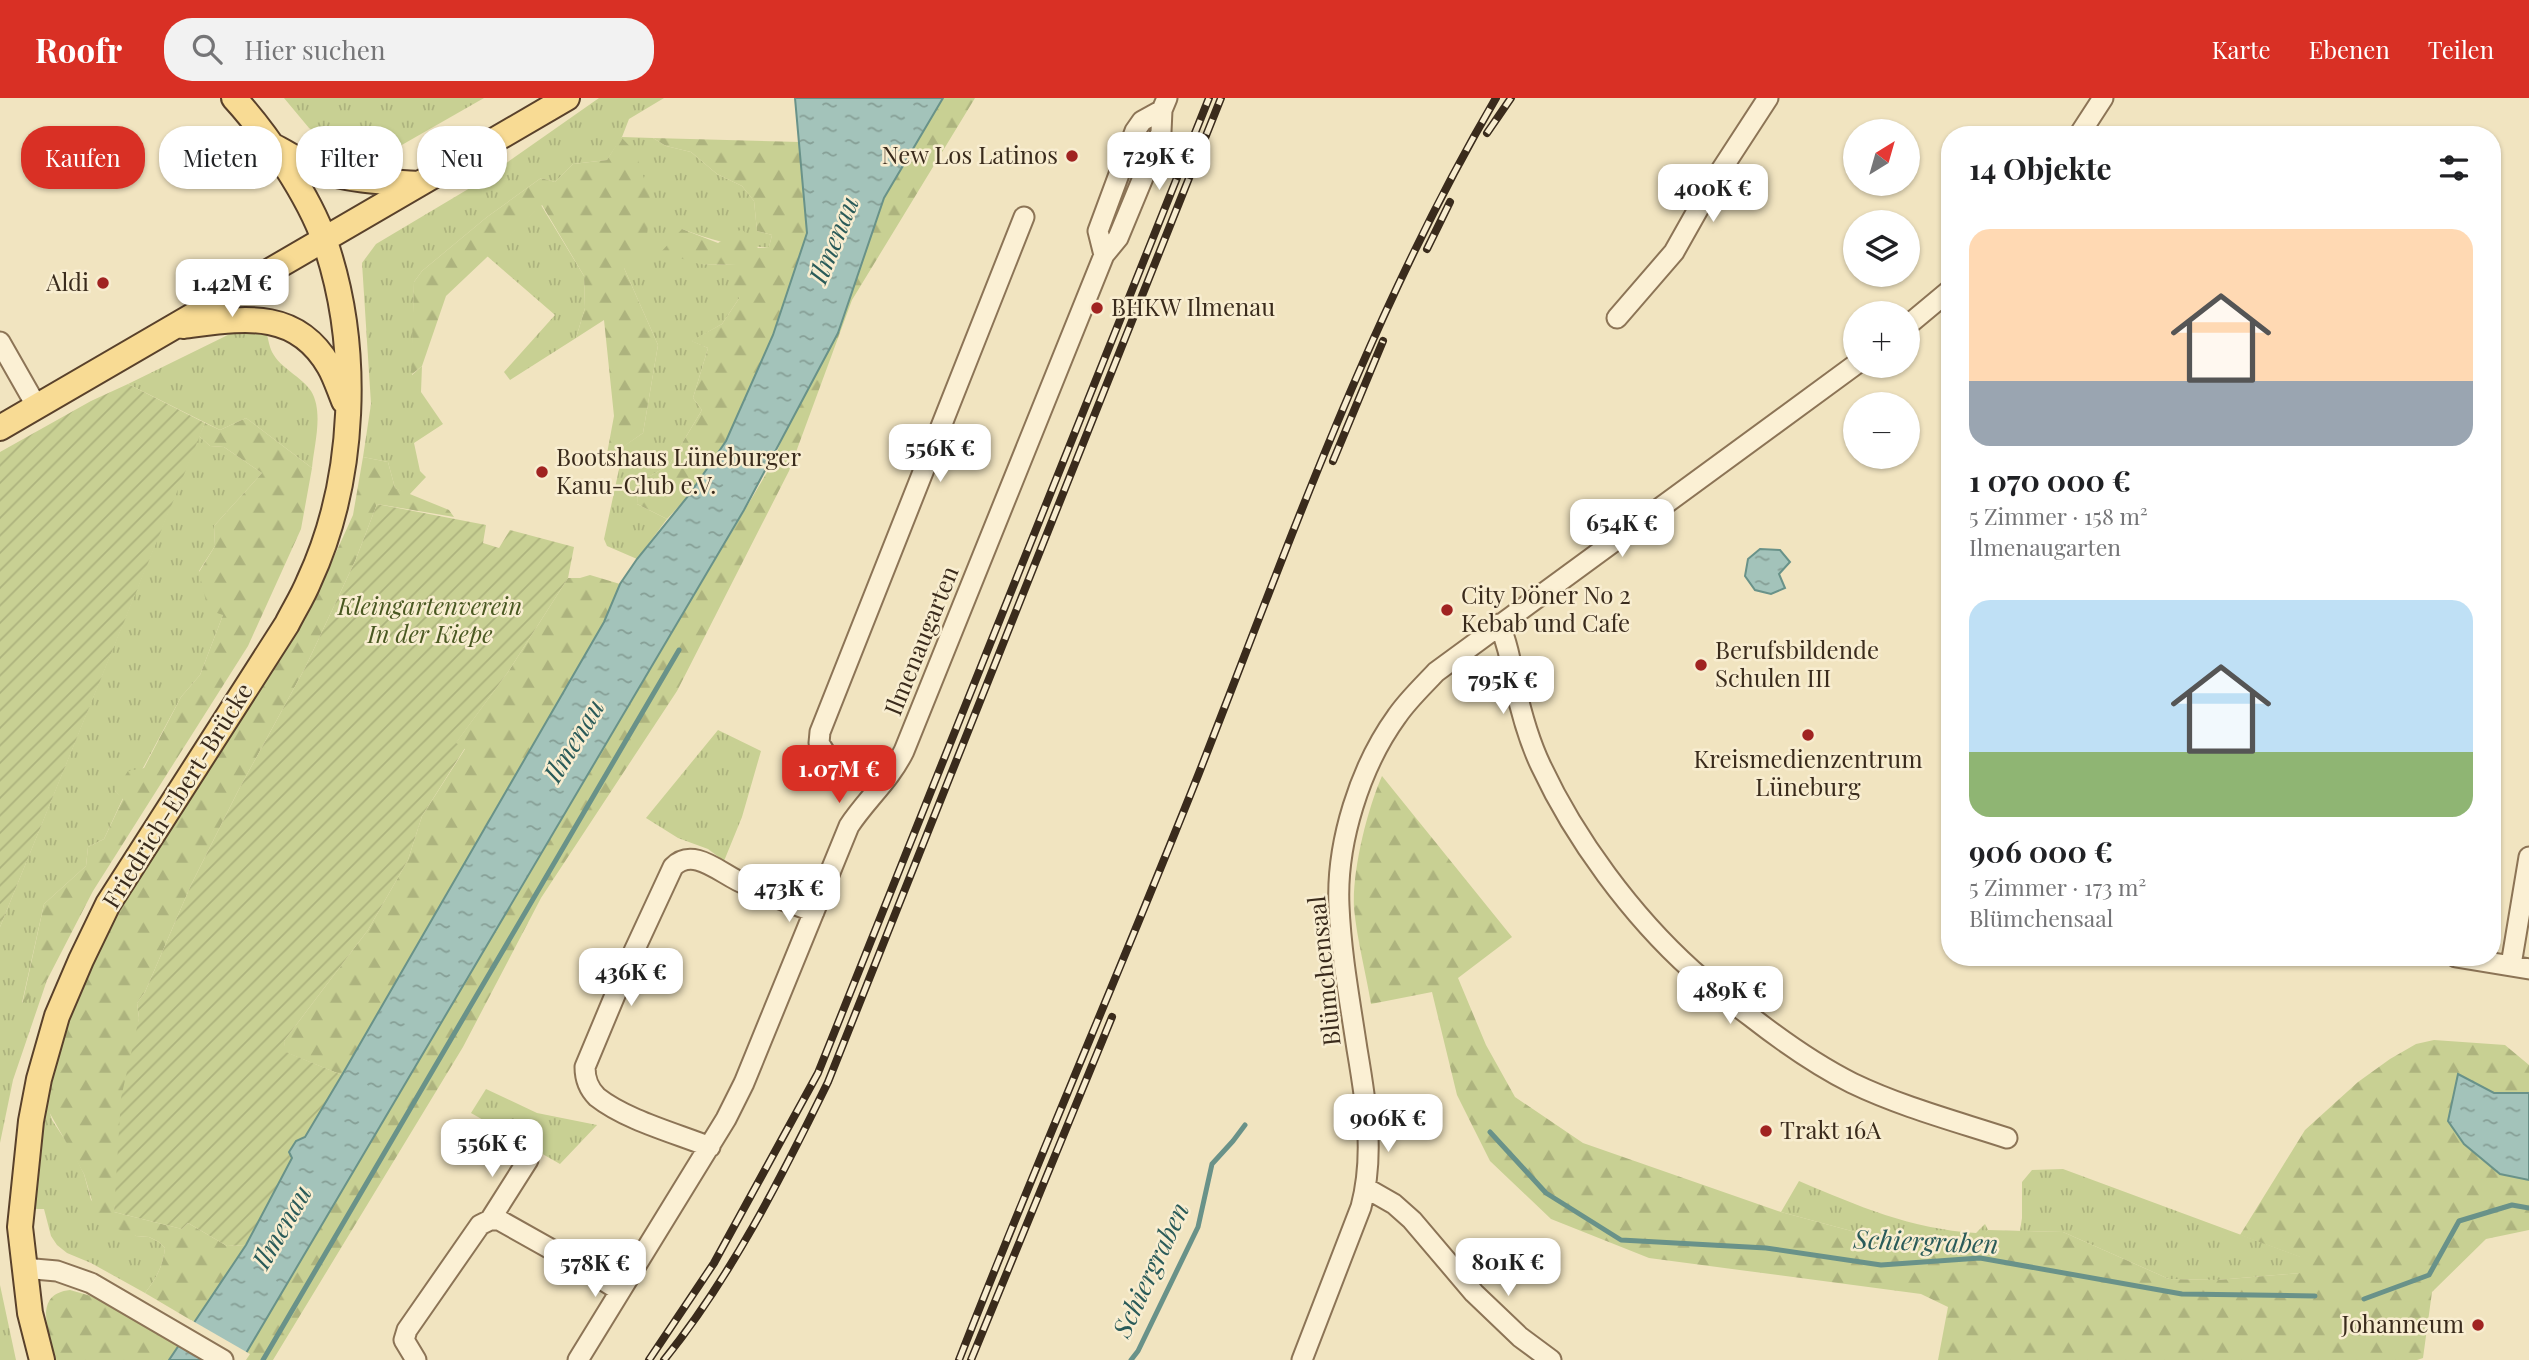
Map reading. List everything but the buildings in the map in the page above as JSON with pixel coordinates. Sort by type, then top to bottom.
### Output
[{"type":"main road","points":[[234,98],[257,126]]},
{"type":"main road","points":[[507,133],[567,98]]},
{"type":"main road","points":[[282,151],[315,168],[335,174],[371,181],[417,184]]},
{"type":"main road","name":"Friedrich-Ebert-Brücke","points":[[43,1360],[30,1313],[20,1227],[28,1138],[39,1079],[57,1016],[80,960],[108,904],[287,624],[310,580],[337,497],[348,411],[344,318],[337,281],[324,239],[282,162]]},
{"type":"main road","points":[[0,428],[417,185]]},
{"type":"main road","points":[[172,328],[259,319],[282,324],[311,341],[329,366],[348,411]]},
{"type":"street","points":[[1617,318],[1674,252],[1714,181],[1768,98]]},
{"type":"street","points":[[2085,126],[2103,98]]},
{"type":"street","name":"Ilmenaugarten","points":[[578,1360],[710,1147],[744,1083],[849,826],[863,804],[891,773],[904,751],[1104,255],[1098,231],[1135,131],[1164,104]]},
{"type":"street","points":[[826,754],[819,743],[820,732],[1024,216]]},
{"type":"street","points":[[1920,315],[1941,298]]},
{"type":"street","points":[[0,342],[37,407]]},
{"type":"street","name":"Blümchensaal","points":[[1302,1360],[1366,1188],[1368,1117],[1350,1002],[1339,905],[1344,844],[1359,788],[1376,749],[1398,715],[1436,672],[1843,374]]},
{"type":"street","points":[[1499,624],[1507,640],[1528,731],[1546,776],[1580,836],[1640,916],[1665,943],[1691,969],[1771,1032],[1804,1056],[1851,1083],[1938,1117],[2007,1138]]},
{"type":"street","points":[[2501,964],[2520,967],[2529,856]]},
{"type":"street","points":[[710,1147],[631,1116],[597,1096],[585,1081],[585,1068],[628,964],[673,867],[679,861],[689,858],[699,860],[745,884]]},
{"type":"street","points":[[780,899],[814,912]]},
{"type":"street","points":[[490,1220],[528,1160]]},
{"type":"street","points":[[1366,1188],[1394,1204],[1412,1220],[1474,1293],[1520,1337],[1551,1360]]},
{"type":"street","points":[[416,1360],[404,1340],[407,1330],[480,1225],[490,1220],[499,1220],[556,1252]]},
{"type":"street","points":[[23,1268],[57,1271],[91,1283],[223,1360]]},
{"type":"street","points":[[590,1272],[620,1291]]},
{"type":"green space","points":[[284,98],[484,98],[435,126],[417,126],[417,136],[403,144],[403,126],[307,126]]},
{"type":"green space","points":[[599,98],[664,98],[629,119],[622,137],[607,160],[573,164],[555,182],[541,178],[487,217],[422,271],[414,282],[412,375],[422,366],[421,392],[443,424],[414,443],[420,471],[426,477],[409,495],[395,488],[388,462],[363,457],[371,404],[362,263],[376,244],[468,189],[507,189],[507,163]]},
{"type":"green space","points":[[943,98],[975,98],[852,300],[789,471],[677,691],[541,898],[463,1047],[273,1360],[241,1360],[772,464],[854,259],[884,198]]},
{"type":"green space","points":[[621,137],[636,153],[651,201],[645,252],[624,268],[658,345],[643,433],[606,459],[614,416],[604,320],[576,338],[585,308],[584,276],[542,205],[446,296],[422,366],[411,375],[414,282],[422,271],[487,217],[541,178],[555,182],[573,164],[607,160]]},
{"type":"green space","points":[[622,137],[653,138],[666,146],[691,152],[717,174],[742,186],[754,201],[757,231],[772,235],[769,247],[758,247],[703,237],[682,229],[699,264],[737,265],[740,297],[722,324],[692,341],[708,348],[693,398],[702,410],[669,465],[638,483],[637,504],[667,519],[637,559],[607,546],[604,539],[624,446],[643,433],[658,345],[624,268]]},
{"type":"green space","points":[[653,138],[800,142],[807,233],[773,335],[726,441],[689,495],[667,519],[637,504],[638,483],[669,465],[702,410],[693,398],[708,348],[691,341],[722,324],[740,297],[730,280],[736,265],[699,264],[661,252],[682,229],[718,243],[742,229],[758,248],[769,247],[772,235],[757,231],[754,201],[742,186],[717,174],[691,152],[666,146]]},
{"type":"green space","points":[[541,205],[584,276],[585,308],[576,338],[510,380],[504,372],[555,315],[487,256]]},
{"type":"green space","points":[[238,330],[266,331],[276,358],[311,391],[318,419],[312,468],[246,418],[220,430],[128,384]]},
{"type":"green space","points":[[128,384],[205,423],[0,927],[0,452],[91,401]]},
{"type":"green space","points":[[246,418],[312,468],[301,529],[248,646],[93,891],[47,980],[22,1005],[44,904],[86,866],[88,847],[104,839],[123,799],[115,791],[128,771],[144,768],[181,697],[200,675],[223,615],[208,610],[199,572],[215,546],[214,526],[262,473],[224,447],[210,446],[199,436],[205,423],[220,430]]},
{"type":"green space","points":[[199,436],[210,446],[224,447],[262,473],[214,526],[215,546],[199,571],[223,615],[200,675],[181,697],[143,768],[115,791],[123,798],[104,839],[88,847],[86,866],[44,904],[22,1003],[47,980],[13,1080],[0,1143],[0,927]]},
{"type":"green space","points":[[363,457],[388,462],[395,488],[449,510],[454,517],[377,504],[356,559],[305,668],[238,791],[191,885],[145,992],[137,1003],[139,1018],[114,1212],[182,1229],[188,1223],[227,1246],[246,1245],[194,1322],[145,1293],[163,1261],[165,1248],[149,1237],[136,1236],[102,1221],[95,1211],[84,1174],[48,1110],[46,1100],[61,1041],[79,988],[108,929],[308,614],[353,515]]},
{"type":"green space","name":"Kleingartenverein In der Kiepe","points":[[377,504],[486,525],[483,543],[499,548],[510,530],[574,547],[568,578],[508,672],[456,743],[465,748],[422,816],[408,860],[368,930],[284,1041],[286,1052],[342,1075],[305,1137],[296,1141],[289,1152],[292,1158],[246,1245],[227,1246],[188,1223],[182,1229],[114,1212],[121,1098],[139,1018],[137,1003],[145,992],[191,885],[238,791],[305,668],[356,559]]},
{"type":"green space","points":[[590,575],[620,584],[604,622],[342,1075],[285,1052],[284,1041],[368,930],[408,860],[422,816],[465,749],[455,744],[508,672],[568,578]]},
{"type":"green space","points":[[718,730],[761,751],[742,817],[724,861],[708,849],[678,838],[646,818]]},
{"type":"green space","points":[[1382,776],[1512,937],[1458,978],[1486,1045],[1515,1097],[1583,1143],[1781,1212],[1859,1233],[1978,1241],[1988,1230],[2063,1232],[2169,1279],[2217,1280],[2300,1273],[2300,1257],[2240,1235],[2305,1130],[2358,1082],[2416,1044],[2434,1040],[2505,1045],[2529,1065],[2529,1230],[2486,1239],[2432,1292],[2423,1358],[2417,1360],[1938,1360],[1948,1307],[1921,1294],[1649,1258],[1551,1219],[1490,1161],[1457,1095],[1432,992],[1371,1004],[1357,932],[1354,893],[1362,841]]},
{"type":"green space","points":[[486,1089],[537,1113],[597,1125],[560,1164],[471,1113]]},
{"type":"green space","points":[[46,1100],[52,1120],[84,1174],[91,1200],[136,1236],[149,1237],[165,1248],[163,1261],[145,1293],[67,1253],[51,1236],[44,1209],[34,1209],[35,1178]]},
{"type":"green space","points":[[2063,1169],[2301,1257],[2300,1273],[2217,1280],[2169,1279],[2063,1232],[2020,1231],[2022,1182],[2032,1170]]},
{"type":"green space","points":[[1799,1181],[1864,1207],[1929,1227],[1976,1233],[1985,1224],[1988,1230],[1979,1241],[1859,1233],[1781,1212]]},
{"type":"green space","points":[[0,1285],[16,1360],[0,1360]]},
{"type":"green space","points":[[70,1290],[91,1296],[179,1346],[169,1360],[56,1360],[46,1317],[47,1307],[58,1293]]},
{"type":"water","name":"Ilmenau","points":[[795,98],[943,98],[884,198],[838,333],[744,510],[242,1360],[169,1360],[246,1245],[292,1158],[289,1152],[296,1141],[305,1137],[342,1075],[604,622],[620,584],[689,495],[726,441],[773,335],[807,233]]},
{"type":"water","points":[[1760,549],[1780,550],[1790,562],[1779,574],[1785,588],[1771,594],[1755,590],[1745,576],[1748,559]]},
{"type":"water","points":[[2458,1074],[2494,1093],[2529,1093],[2529,1180],[2500,1174],[2464,1144],[2448,1121]]},
{"type":"pier","points":[[191,1320],[250,1354],[246,1360],[203,1360],[175,1344]]},
{"type":"waterway","points":[[263,1360],[679,650]]},
{"type":"waterway","name":"Schiergraben","points":[[1131,1360],[1138,1351],[1198,1227],[1212,1164],[1245,1125]]},
{"type":"waterway","name":"Schiergraben","points":[[1490,1132],[1546,1193],[1621,1240],[1766,1248],[1881,1265],[1980,1258],[2182,1294],[2315,1296]]},
{"type":"waterway","name":"Schiergraben","points":[[2364,1299],[2429,1275],[2459,1221],[2512,1205],[2529,1208]]},
{"type":"tunnel","points":[[745,884],[780,899]]},
{"type":"tunnel","points":[[556,1252],[590,1272]]},
{"type":"railway","points":[[649,1360],[714,1263],[818,1073],[1209,98]]},
{"type":"railway","points":[[664,1360],[711,1295],[754,1226],[828,1082],[1221,98]]},
{"type":"railway","points":[[959,1360],[1199,773],[1334,430],[1410,261],[1496,98]]},
{"type":"railway","points":[[1487,133],[1511,98]]},
{"type":"railway","points":[[1427,249],[1450,202]]},
{"type":"railway","points":[[1333,461],[1383,341]]},
{"type":"railway","points":[[971,1360],[1112,1017]]},
{"type":"place","name":"New Los Latinos","points":[[1072,156]]},
{"type":"place","name":"Aldi","points":[[103,283]]},
{"type":"place","name":"BHKW Ilmenau","points":[[1097,308]]},
{"type":"place","name":"Bootshaus Lüneburger Kanu-Club e.V.","points":[[542,472]]},
{"type":"place","name":"City Döner No 2 Kebab und Cafe","points":[[1447,610]]},
{"type":"place","name":"Berufsbildende Schulen III","points":[[1701,665]]},
{"type":"place","name":"Kreismedienzentrum Lüneburg","points":[[1808,735]]},
{"type":"place","name":"Trakt 16A","points":[[1766,1131]]},
{"type":"place","name":"Johanneum","points":[[2478,1325]]}]
